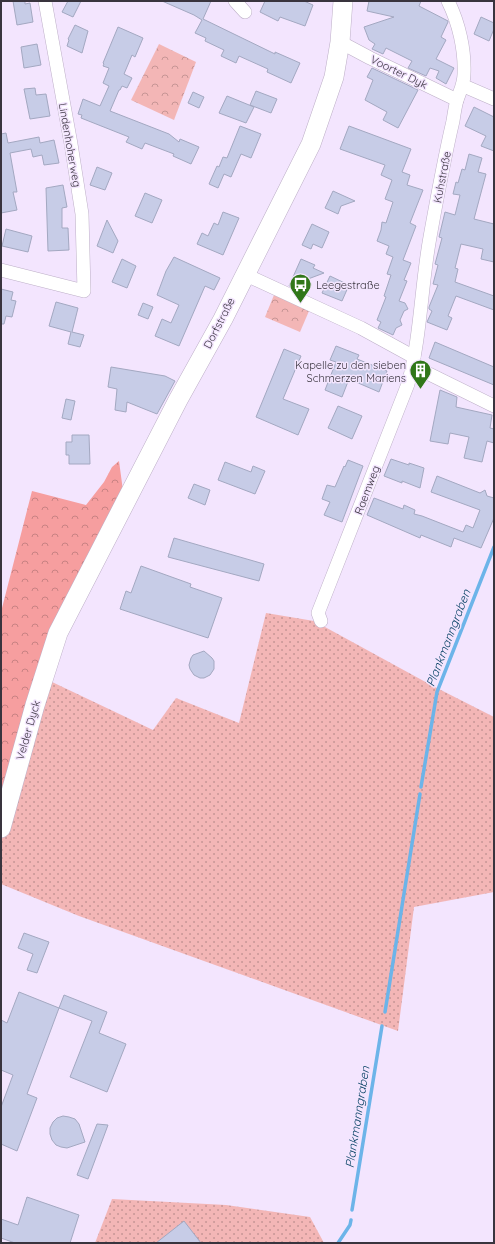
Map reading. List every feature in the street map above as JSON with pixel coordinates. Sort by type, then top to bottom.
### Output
[{"type":"main road","name":"Dorfstraße","points":[[58,633],[178,400],[223,319],[244,274],[311,144],[334,77],[340,42],[344,1]]},
{"type":"main road","name":"Velder Dyck","points":[[1,828],[35,705],[58,633]]},
{"type":"street","name":"Lindenhoherweg","points":[[1,270],[84,290],[82,214],[44,1]]},
{"type":"street","points":[[235,1],[245,12]]},
{"type":"street","name":"Kuhstraße","points":[[414,362],[421,296],[430,239],[457,100],[464,86],[464,63],[458,25],[448,1]]},
{"type":"street","name":"Voorter Dyk","points":[[340,42],[457,100]]},
{"type":"street","points":[[464,86],[494,99]]},
{"type":"street","points":[[244,274],[361,328],[414,362],[494,406]]},
{"type":"street","name":"Raemweg","points":[[321,621],[318,613],[408,384],[414,362]]},
{"type":"green space","points":[[159,44],[196,62],[174,120],[131,100]]},
{"type":"green space","points":[[274,295],[309,311],[300,332],[265,317]]},
{"type":"green space","points":[[119,461],[126,513],[88,585],[37,707],[1,837],[1,612],[32,491],[86,505],[104,482],[112,467]]},
{"type":"green space","points":[[266,613],[314,621],[431,685],[494,717],[494,892],[414,907],[398,1031],[79,916],[1,884],[1,837],[37,707],[50,681],[153,730],[176,698],[239,723]]},
{"type":"green space","points":[[112,1199],[226,1205],[310,1217],[324,1243],[95,1243]]},
{"type":"building","points":[[13,1],[25,1],[25,4],[30,3],[33,22],[17,25]]},
{"type":"building","points":[[68,1],[81,1],[73,17],[62,12]]},
{"type":"building","points":[[162,1],[211,1],[203,19],[275,54],[275,52],[300,63],[291,83],[267,72],[268,69],[239,56],[236,63],[221,56],[224,50],[205,41],[206,38],[195,33],[202,20]]},
{"type":"building","points":[[265,1],[304,1],[313,5],[305,26],[280,17],[278,21],[260,12]]},
{"type":"building","points":[[369,1],[421,1],[419,6],[448,21],[441,37],[446,40],[436,59],[454,68],[446,84],[436,78],[439,71],[430,68],[426,76],[408,68],[412,61],[386,48],[383,54],[372,49],[375,44],[369,40],[364,27],[394,17],[367,11]]},
{"type":"building","points":[[481,17],[494,23],[494,29],[489,41],[474,34]]},
{"type":"building","points":[[75,25],[88,31],[82,53],[67,46],[68,39]]},
{"type":"building","points":[[118,27],[143,38],[135,57],[132,55],[124,74],[132,78],[127,88],[122,86],[119,90],[110,111],[169,134],[179,142],[180,139],[199,147],[191,164],[173,156],[174,154],[145,143],[142,149],[126,142],[129,137],[81,118],[82,115],[78,114],[83,99],[100,106],[109,86],[103,83],[109,68],[103,66],[103,63]]},
{"type":"building","points":[[37,44],[41,65],[24,68],[21,47]]},
{"type":"building","points":[[372,68],[418,90],[398,128],[383,120],[387,112],[365,100],[373,80],[367,77]]},
{"type":"building","points":[[35,88],[36,95],[46,94],[50,116],[30,119],[24,89]]},
{"type":"building","points":[[256,91],[277,99],[271,113],[250,105]]},
{"type":"building","points":[[193,92],[204,97],[199,108],[188,103]]},
{"type":"building","points":[[227,96],[254,107],[246,123],[219,113]]},
{"type":"building","points":[[474,107],[494,117],[494,151],[481,146],[486,136],[465,126]]},
{"type":"building","points":[[240,126],[261,134],[251,158],[241,154],[231,177],[224,174],[218,188],[209,184],[223,157],[227,158]]},
{"type":"building","points":[[349,126],[411,149],[402,172],[410,175],[407,185],[423,190],[410,223],[416,226],[403,260],[411,263],[404,280],[407,281],[399,301],[405,303],[408,309],[404,311],[400,320],[402,325],[396,328],[393,335],[378,328],[381,322],[377,320],[386,297],[384,296],[391,275],[387,274],[393,257],[386,254],[389,246],[377,241],[382,222],[386,223],[393,202],[385,199],[392,180],[381,175],[385,165],[340,149]]},
{"type":"building","points":[[6,133],[8,143],[39,137],[40,143],[54,140],[59,163],[44,165],[42,155],[33,157],[31,149],[10,153],[17,192],[13,192],[17,210],[1,213],[1,134]]},
{"type":"building","points":[[469,154],[482,158],[478,172],[486,174],[474,219],[494,224],[494,262],[481,259],[483,249],[461,244],[455,268],[458,269],[455,282],[494,296],[494,310],[456,296],[448,316],[452,318],[447,330],[427,322],[432,311],[429,307],[438,285],[433,284],[438,265],[435,264],[442,238],[439,237],[445,212],[455,215],[460,195],[453,194],[456,182],[458,183],[462,169],[465,170]]},
{"type":"building","points":[[97,167],[112,173],[105,190],[90,185]]},
{"type":"building","points":[[63,185],[67,207],[62,208],[62,228],[68,228],[69,250],[48,251],[46,188]]},
{"type":"building","points":[[333,191],[355,201],[341,206],[338,214],[325,208]]},
{"type":"building","points":[[145,193],[162,200],[152,223],[135,216]]},
{"type":"building","points":[[223,212],[239,218],[223,255],[197,244],[202,233],[208,236],[214,223],[218,225]]},
{"type":"building","points":[[107,220],[118,241],[113,253],[97,246]]},
{"type":"building","points":[[312,224],[329,232],[322,248],[313,244],[311,249],[302,245]]},
{"type":"building","points":[[6,229],[32,236],[28,252],[2,246]]},
{"type":"building","points":[[174,257],[220,278],[214,290],[205,286],[179,346],[155,336],[162,319],[171,323],[179,305],[157,295],[166,271]]},
{"type":"building","points":[[122,259],[136,266],[127,288],[112,282]]},
{"type":"building","points":[[301,259],[315,265],[313,268],[324,273],[308,279],[306,285],[302,284],[299,291],[289,286]]},
{"type":"building","points":[[330,276],[349,285],[342,301],[322,293]]},
{"type":"building","points":[[1,289],[13,292],[11,300],[16,301],[12,317],[6,316],[4,324],[1,324]]},
{"type":"building","points":[[56,302],[78,308],[72,332],[84,335],[80,347],[68,344],[71,332],[49,326]]},
{"type":"building","points":[[143,303],[153,307],[148,319],[138,315]]},
{"type":"building","points":[[435,342],[494,367],[494,385],[429,358]]},
{"type":"building","points":[[336,346],[359,355],[357,359],[387,371],[379,392],[349,379],[342,397],[325,390],[336,362],[330,360]]},
{"type":"building","points":[[284,349],[301,356],[283,399],[309,409],[298,435],[256,417]]},
{"type":"building","points":[[111,367],[165,376],[175,381],[157,414],[127,402],[126,412],[115,410],[117,389],[108,387]]},
{"type":"building","points":[[440,390],[457,397],[456,407],[492,415],[490,428],[494,429],[494,443],[487,441],[482,462],[464,458],[469,437],[450,433],[448,444],[430,441]]},
{"type":"building","points":[[66,399],[75,401],[71,420],[62,418]]},
{"type":"building","points":[[338,406],[362,416],[352,439],[328,428]]},
{"type":"building","points":[[72,435],[89,435],[90,464],[69,464],[69,455],[66,455],[66,442],[72,442]]},
{"type":"building","points":[[391,459],[424,468],[420,488],[384,476]]},
{"type":"building","points":[[348,460],[363,466],[342,522],[324,515],[330,502],[322,499],[327,485],[335,487]]},
{"type":"building","points":[[225,462],[251,472],[253,466],[265,471],[255,494],[218,480]]},
{"type":"building","points":[[437,476],[480,493],[485,490],[487,496],[494,498],[494,518],[481,548],[454,538],[451,547],[421,535],[420,538],[367,515],[374,498],[403,509],[404,505],[415,510],[414,514],[463,532],[466,525],[473,528],[480,510],[431,492]]},
{"type":"building","points":[[194,484],[210,490],[205,505],[188,498]]},
{"type":"building","points":[[174,538],[264,564],[259,581],[168,557]]},
{"type":"building","points":[[141,566],[191,584],[190,587],[222,598],[208,638],[120,609],[126,591],[131,593]]},
{"type":"building","points":[[204,651],[214,661],[214,669],[210,675],[200,678],[194,675],[189,665],[193,655]]},
{"type":"building","points":[[24,933],[49,942],[37,973],[27,970],[33,954],[18,948]]},
{"type":"building","points":[[19,992],[59,1008],[27,1094],[37,1098],[17,1151],[1,1144],[1,1107],[13,1075],[1,1070],[1,1020],[7,1023]]},
{"type":"building","points":[[64,995],[107,1012],[99,1033],[126,1044],[107,1092],[70,1077],[92,1021],[59,1008]]},
{"type":"building","points":[[63,1116],[75,1119],[79,1124],[85,1142],[67,1148],[56,1145],[52,1140],[50,1128],[57,1118]]},
{"type":"building","points":[[97,1124],[108,1125],[88,1179],[77,1175]]},
{"type":"building","points":[[27,1197],[79,1215],[70,1243],[15,1243],[1,1238],[1,1219],[18,1225]]},
{"type":"building","points":[[184,1221],[201,1243],[156,1243]]},
{"type":"waterway","name":"Plankmanngraben","points":[[421,787],[437,692],[494,547]]},
{"type":"waterway","name":"Plankmanngraben","points":[[385,1012],[420,794]]},
{"type":"waterway","name":"Plankmanngraben","points":[[352,1210],[382,1026]]},
{"type":"waterway","name":"Plankmanngraben","points":[[338,1243],[350,1225],[351,1220]]},
{"type":"place","name":"Leegestraße","points":[[301,304]]},
{"type":"place","name":"Kapelle zu den sieben Schmerzen Mariens","points":[[421,390]]}]
